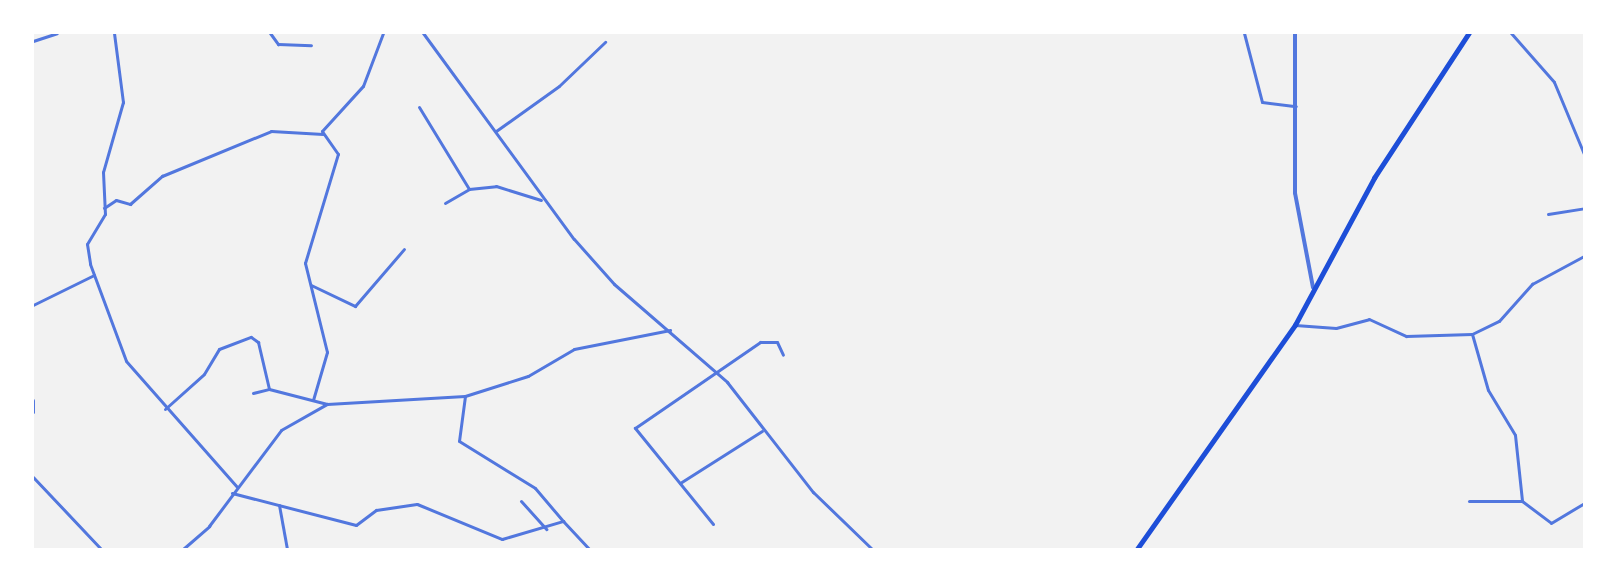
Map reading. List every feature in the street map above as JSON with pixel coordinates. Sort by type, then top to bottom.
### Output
[{"type":"highway","points":[[1137,549],[1295,324],[1374,178],[1469,33]]},
{"type":"street","points":[[33,41],[57,33]]},
{"type":"street","points":[[114,33],[123,102],[103,172],[104,208],[87,244],[94,275],[126,361],[165,409],[237,487]]},
{"type":"street","points":[[270,33],[278,44],[310,45]]},
{"type":"street","points":[[323,134],[363,86],[383,33]]},
{"type":"street","points":[[423,33],[496,131],[541,200],[614,284],[716,372],[813,492],[872,549]]},
{"type":"street","points":[[1244,33],[1262,102],[1296,106]]},
{"type":"street","points":[[1295,33],[1295,193],[1313,287]]},
{"type":"street","points":[[1511,33],[1554,82],[1584,154]]},
{"type":"street","points":[[496,131],[559,86],[605,42]]},
{"type":"street","points":[[419,107],[469,189]]},
{"type":"street","points":[[104,208],[116,200],[130,204],[162,176],[271,131],[323,134],[338,154],[305,263],[327,352],[313,400]]},
{"type":"street","points":[[445,203],[469,189],[507,186],[541,200]]},
{"type":"street","points":[[1548,214],[1584,208]]},
{"type":"street","points":[[311,285],[355,306],[404,249]]},
{"type":"street","points":[[1295,324],[1336,328],[1370,319],[1406,336],[1472,334],[1499,321],[1532,284],[1584,256]]},
{"type":"street","points":[[33,305],[94,275]]},
{"type":"street","points":[[253,393],[269,389],[327,405],[465,396],[528,376],[574,349],[670,330]]},
{"type":"street","points":[[1472,334],[1488,390],[1515,435],[1522,501]]},
{"type":"street","points":[[165,409],[197,382],[219,349],[248,337],[258,342],[269,389]]},
{"type":"street","points":[[713,524],[635,428],[768,339],[777,342],[783,355]]},
{"type":"street","points":[[465,396],[459,441],[535,488],[589,549]]},
{"type":"street","points":[[33,400],[33,412]]},
{"type":"street","points":[[183,549],[237,487],[281,430],[327,405]]},
{"type":"street","points":[[680,483],[762,431]]},
{"type":"street","points":[[33,477],[101,549]]},
{"type":"street","points":[[232,493],[356,525],[376,510],[417,504],[502,539],[546,529],[563,521]]},
{"type":"street","points":[[521,501],[546,529]]},
{"type":"street","points":[[1469,501],[1522,501],[1551,523],[1584,504]]},
{"type":"street","points":[[279,505],[287,549]]}]
